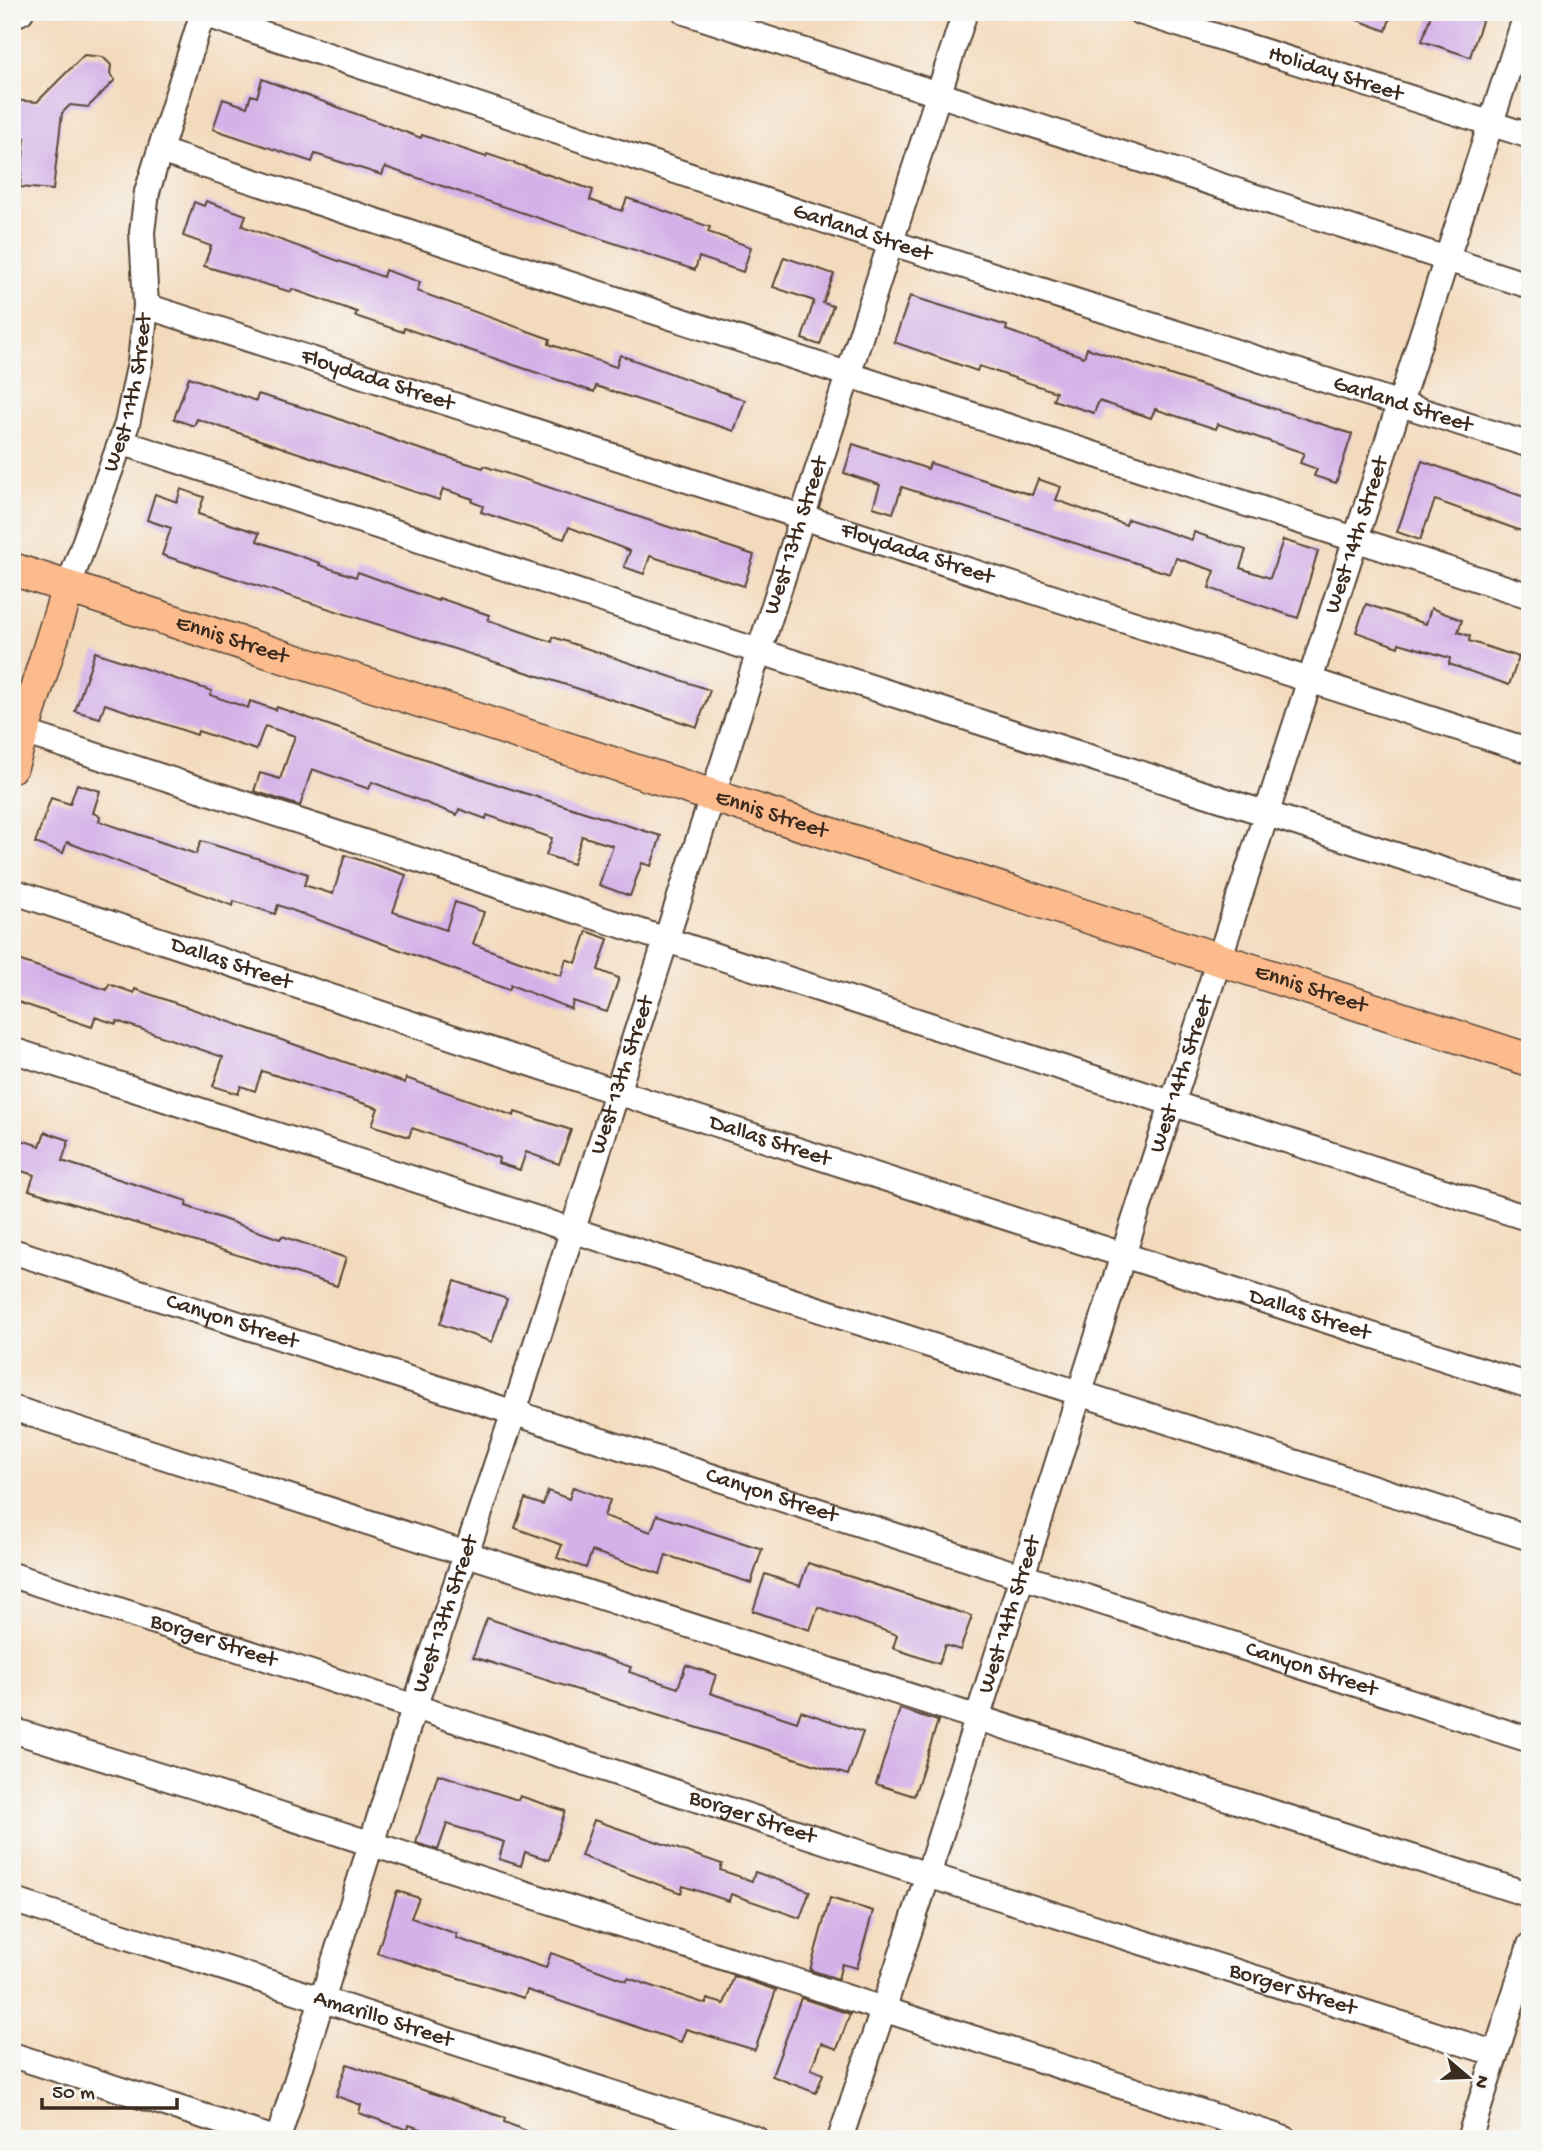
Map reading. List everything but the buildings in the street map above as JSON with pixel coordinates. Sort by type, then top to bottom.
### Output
[{"type":"main road","name":"Ennis Street","points":[[12,569],[1530,1060]]},
{"type":"main road","name":"West 11th Street","points":[[12,766],[68,587]]},
{"type":"street","points":[[12,16],[21,12]]},
{"type":"street","points":[[684,12],[1530,286]]},
{"type":"street","name":"West 13th Street","points":[[277,2139],[415,1705],[514,1412],[710,796],[965,12]]},
{"type":"street","name":"Holiday Street","points":[[1140,12],[1530,136]]},
{"type":"street","name":"West 14th Street","points":[[840,2139],[928,1875],[1398,402],[1527,12]]},
{"type":"street","name":"West 11th Street","points":[[68,587],[121,442],[140,362],[146,306],[142,232],[147,192],[201,13]]},
{"type":"street","name":"Garland Street","points":[[201,13],[892,243],[1530,445]]},
{"type":"street","points":[[160,152],[849,373],[1530,596]]},
{"type":"street","name":"Floydada Street","points":[[146,306],[1530,751]]},
{"type":"street","points":[[121,442],[758,651],[1530,898]]},
{"type":"street","points":[[23,732],[664,942],[1530,1219]]},
{"type":"street","name":"Dallas Street","points":[[12,891],[617,1092],[1530,1386]]},
{"type":"street","points":[[12,1050],[1530,1538]]},
{"type":"street","name":"Canyon Street","points":[[12,1251],[1530,1740]]},
{"type":"street","points":[[12,1408],[1530,1895]]},
{"type":"street","name":"Borger Street","points":[[12,1575],[928,1875],[1494,2053]]},
{"type":"street","points":[[12,1731],[200,1788],[1285,2139]]},
{"type":"street","name":"Amarillo Street","points":[[12,1900],[756,2139]]},
{"type":"street","points":[[1469,2139],[1530,1945]]},
{"type":"street","points":[[12,2055],[277,2139]]}]
